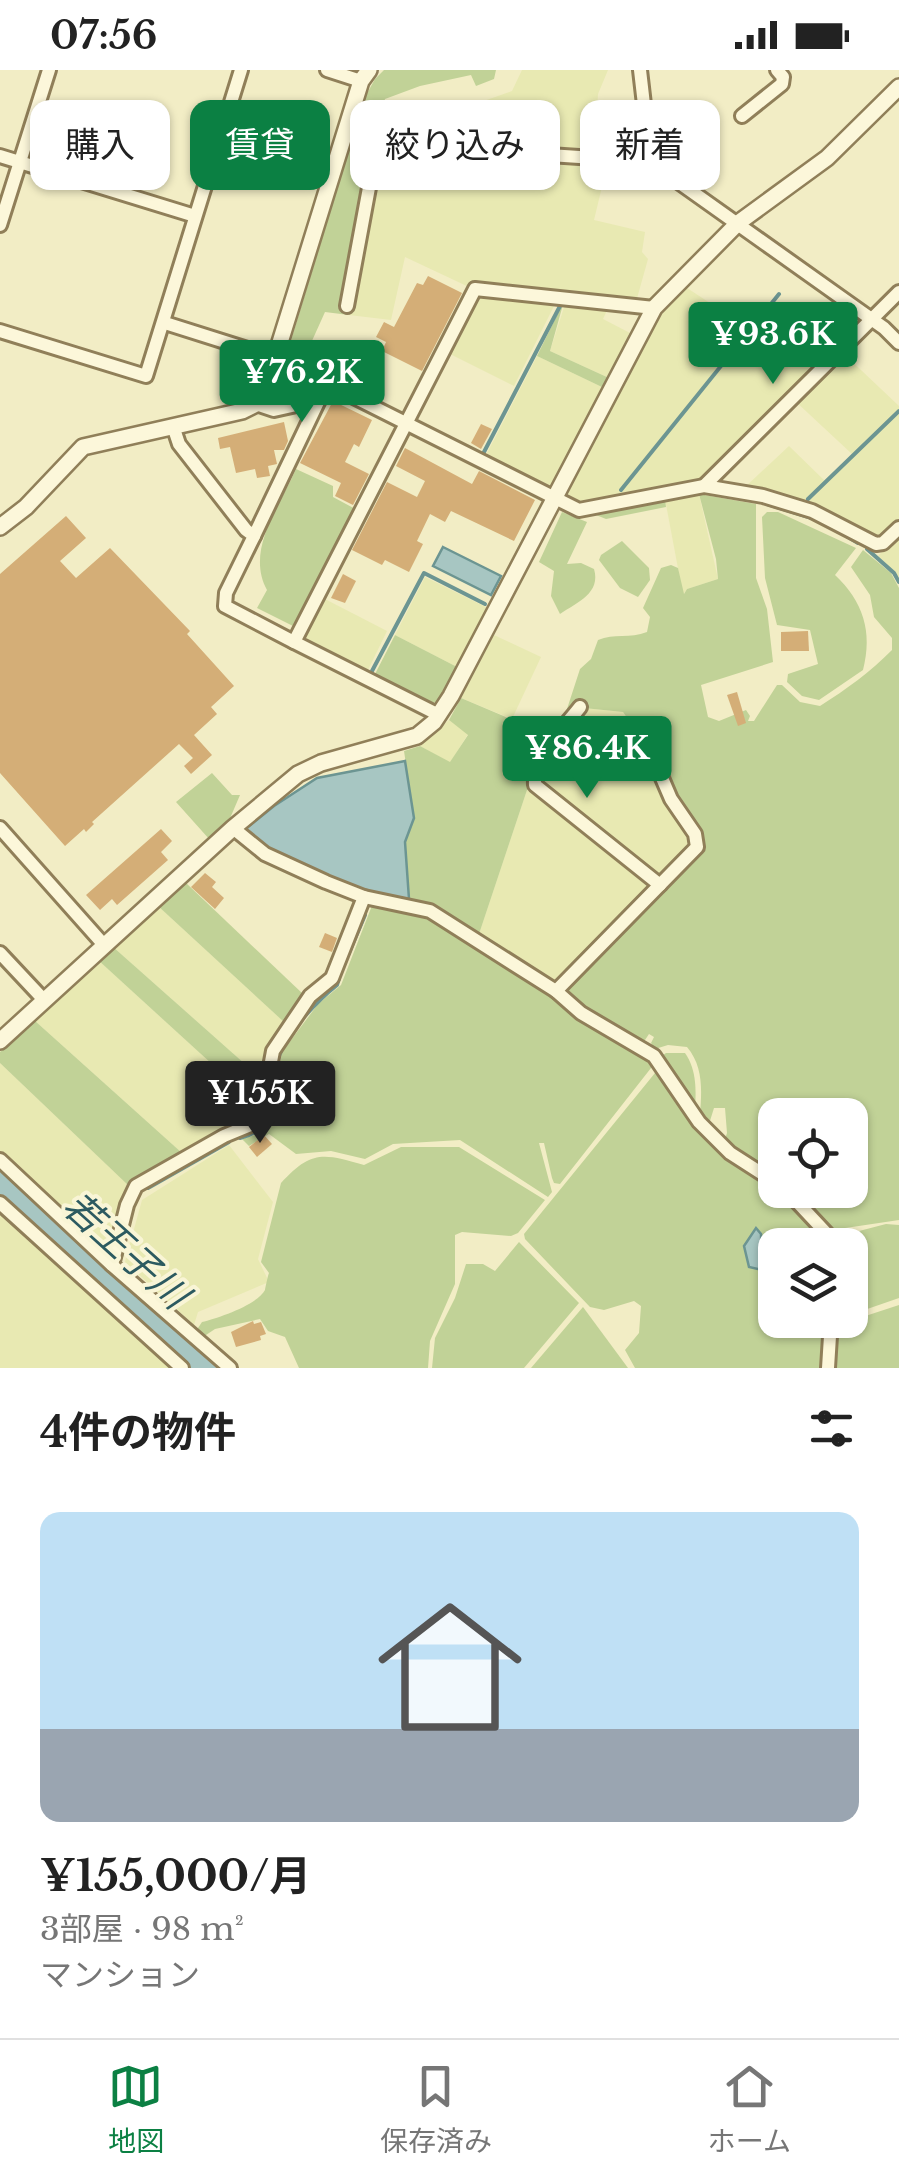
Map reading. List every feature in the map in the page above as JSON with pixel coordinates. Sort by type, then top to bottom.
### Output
[{"type":"street","points":[[0,225],[48,70]]},
{"type":"street","points":[[0,331],[146,376],[241,70]]},
{"type":"street","points":[[0,528],[26,507],[83,447],[242,411],[256,404],[268,384],[365,75],[327,70]]},
{"type":"street","points":[[640,70],[643,100]]},
{"type":"street","points":[[742,116],[782,84],[783,77],[776,70]]},
{"type":"street","points":[[0,1042],[275,791],[310,767],[406,741],[426,730],[439,714],[654,308],[738,223],[827,158],[899,87]]},
{"type":"street","points":[[347,306],[370,176],[450,156],[490,151],[580,159]]},
{"type":"street","points":[[0,156],[194,216]]},
{"type":"street","points":[[688,190],[899,343]]},
{"type":"street","points":[[294,642],[475,289],[654,308]]},
{"type":"street","points":[[704,486],[899,292]]},
{"type":"street","points":[[165,323],[276,358],[579,510],[704,486],[763,496],[812,511],[876,544],[884,543],[899,528]]},
{"type":"street","points":[[327,383],[226,593],[225,606],[439,714]]},
{"type":"street","points":[[256,404],[274,410],[318,400]]},
{"type":"street","points":[[173,426],[179,444],[254,536]]},
{"type":"street","points":[[580,707],[545,752],[534,774],[535,784],[660,885]]},
{"type":"street","points":[[556,992],[696,847],[695,834],[671,799],[647,742]]},
{"type":"street","points":[[0,828],[104,945]]},
{"type":"street","points":[[233,828],[265,854],[364,897],[430,910],[556,992],[581,1013],[654,1056],[699,1122],[730,1153],[758,1171]]},
{"type":"street","points":[[112,1265],[127,1204],[136,1186],[224,1136],[260,1121],[273,1052],[310,996],[332,978],[364,897]]},
{"type":"street","points":[[0,952],[44,1000]]},
{"type":"street","points":[[0,1160],[230,1368]]},
{"type":"street","points":[[0,1204],[182,1368]]},
{"type":"street","points":[[803,1208],[822,1228]]},
{"type":"street","points":[[828,1368],[830,1338]]},
{"type":"green space","points":[[384,70],[496,70],[494,79],[476,86],[471,75],[420,86],[385,100],[364,100]]},
{"type":"green space","points":[[522,70],[608,70],[598,100],[580,100],[580,157],[560,154],[560,100],[487,100],[512,91]]},
{"type":"green space","points":[[350,146],[350,190],[363,190],[342,309],[349,315],[325,312],[302,363],[293,357],[289,347]]},
{"type":"green space","points":[[560,160],[580,162],[580,190],[601,190],[594,220],[645,232],[642,252],[648,259],[636,302],[471,288],[405,257],[391,320],[349,315],[374,190],[560,190]]},
{"type":"green space","points":[[684,286],[748,328],[765,306],[833,354],[696,483],[584,503],[562,497],[658,314]]},
{"type":"green space","points":[[479,292],[557,300],[514,386],[446,352]]},
{"type":"green space","points":[[564,301],[550,351],[609,378],[604,388],[537,356]]},
{"type":"green space","points":[[566,301],[609,306],[603,319],[632,334],[609,378],[550,351]]},
{"type":"green space","points":[[843,353],[899,406],[899,523],[883,539],[743,489],[789,446],[826,482],[852,454],[794,400]]},
{"type":"green space","points":[[537,356],[604,388],[553,487],[486,455]]},
{"type":"green space","points":[[296,469],[333,486],[333,497],[359,511],[293,626],[257,608],[267,590],[261,575],[262,544]]},
{"type":"green space","points":[[699,494],[718,579],[687,589],[683,595],[665,499]]},
{"type":"green space","points":[[699,494],[756,504],[756,578],[767,609],[773,662],[701,685],[708,717],[719,721],[746,710],[748,721],[754,721],[777,685],[800,702],[820,706],[892,650],[892,638],[874,617],[870,595],[851,567],[863,550],[891,573],[899,588],[899,1220],[830,1228],[809,1208],[868,1208],[868,1098],[758,1098],[758,1166],[724,1142],[725,1108],[714,1108],[709,1124],[700,1114],[699,1070],[687,1047],[668,1045],[655,1049],[651,1043],[654,1037],[649,1034],[643,1043],[585,1011],[563,991],[616,942],[697,850],[643,741],[623,712],[584,708],[570,713],[567,709],[580,669],[591,659],[598,640],[647,632],[650,617],[643,608],[661,568],[678,568],[684,594],[687,589],[718,579]]},
{"type":"green space","points":[[665,499],[666,507],[606,519],[591,513]]},
{"type":"green space","points":[[562,512],[587,522],[567,564],[581,563],[594,569],[595,577],[591,591],[560,614],[551,596],[554,571],[539,562]]},
{"type":"green space","points":[[767,512],[778,512],[856,548],[835,575],[853,595],[863,618],[867,643],[863,670],[819,700],[802,696],[787,682],[788,674],[818,664],[810,630],[777,625],[765,578],[762,517]]},
{"type":"green space","points":[[899,534],[899,577],[878,556]]},
{"type":"green space","points":[[622,541],[649,568],[650,580],[638,597],[620,588],[599,560]]},
{"type":"green space","points":[[425,577],[488,608],[459,668],[395,635]]},
{"type":"green space","points":[[323,598],[387,631],[367,672],[307,642],[305,634]]},
{"type":"green space","points":[[395,635],[459,668],[439,702],[429,703],[374,676]]},
{"type":"green space","points":[[494,635],[541,657],[512,719],[461,698]]},
{"type":"green space","points":[[461,698],[525,728],[531,767],[528,787],[478,937],[409,899],[405,842],[414,818],[404,751],[420,746],[450,762],[468,735],[449,720]]},
{"type":"green space","points":[[584,708],[623,712],[643,741],[651,769],[668,802],[692,838],[692,847],[660,878],[543,790],[537,774],[545,757]]},
{"type":"green space","points":[[449,720],[468,734],[450,763],[420,746]]},
{"type":"green space","points":[[212,773],[232,795],[240,795],[228,823],[210,840],[176,802]]},
{"type":"green space","points":[[528,787],[653,887],[555,985],[478,937]]},
{"type":"green space","points":[[185,882],[303,994],[285,1023],[158,906]]},
{"type":"green space","points":[[373,903],[429,914],[651,1063],[651,1068],[560,1184],[554,1183],[544,1143],[539,1143],[552,1192],[548,1197],[460,1140],[393,1144],[365,1159],[331,1151],[296,1154],[269,1134],[249,1146],[242,1139],[258,1134],[267,1124],[282,1052],[318,1004],[341,985]]},
{"type":"green space","points":[[158,906],[285,1023],[263,1080],[112,946]]},
{"type":"green space","points":[[112,946],[263,1080],[260,1108],[98,960]]},
{"type":"green space","points":[[98,960],[260,1108],[256,1118],[229,1126],[182,1153],[34,1020]]},
{"type":"green space","points":[[34,1020],[182,1153],[130,1187],[0,1063],[0,1052]]},
{"type":"green space","points":[[666,1053],[685,1053],[692,1066],[695,1111],[659,1058]]},
{"type":"green space","points":[[0,1063],[130,1187],[108,1256],[0,1152]]},
{"type":"green space","points":[[655,1073],[660,1073],[696,1123],[758,1172],[758,1208],[801,1208],[816,1228],[758,1228],[758,1338],[827,1338],[826,1368],[635,1368],[625,1350],[639,1333],[641,1306],[634,1301],[604,1310],[590,1307],[524,1234]]},
{"type":"green space","points":[[229,1145],[273,1202],[258,1259],[269,1282],[198,1312],[194,1325],[125,1262],[142,1200]]},
{"type":"green space","points":[[401,1147],[459,1147],[545,1200],[518,1233],[511,1236],[462,1232],[455,1235],[455,1284],[430,1341],[428,1368],[299,1368],[285,1337],[268,1331],[260,1319],[215,1329],[203,1337],[196,1331],[202,1322],[246,1306],[265,1290],[269,1273],[261,1262],[281,1183],[291,1172],[318,1157],[364,1165]]},
{"type":"green space","points":[[0,1209],[178,1368],[0,1368]]},
{"type":"green space","points":[[899,1225],[899,1298],[868,1309],[868,1229]]},
{"type":"green space","points":[[519,1242],[579,1303],[524,1368],[432,1368],[435,1338],[466,1264],[483,1264],[495,1271]]},
{"type":"green space","points":[[899,1305],[899,1368],[832,1368],[833,1338],[868,1338],[868,1315]]},
{"type":"green space","points":[[583,1307],[628,1368],[531,1368]]},
{"type":"water","points":[[443,547],[501,576],[491,595],[433,566]]},
{"type":"water","points":[[405,761],[414,818],[405,842],[409,899],[347,885],[278,853],[243,831],[317,778]]},
{"type":"water","points":[[756,1228],[758,1269],[749,1267],[744,1246]]},
{"type":"building","points":[[428,276],[462,293],[422,371],[382,351],[386,342],[376,337],[384,322],[394,327],[417,283],[423,285]]},
{"type":"building","points":[[333,401],[372,420],[359,447],[354,444],[345,462],[369,474],[353,505],[335,496],[341,483],[300,463]]},
{"type":"building","points":[[284,422],[288,441],[284,450],[274,450],[277,464],[268,466],[270,476],[257,478],[255,469],[236,473],[230,447],[220,449],[218,438]]},
{"type":"building","points":[[481,424],[492,429],[481,449],[471,443]]},
{"type":"building","points":[[405,448],[472,484],[479,471],[535,500],[514,541],[451,511],[445,522],[430,514],[417,541],[423,544],[409,572],[385,560],[382,565],[352,550],[387,482],[417,497],[425,481],[396,466]]},
{"type":"building","points":[[66,516],[86,538],[60,561],[76,578],[110,548],[190,631],[187,634],[234,686],[211,707],[217,714],[194,735],[212,755],[191,774],[184,766],[193,758],[179,744],[92,822],[86,832],[84,829],[65,846],[0,773],[0,574]]},
{"type":"building","points":[[343,574],[356,581],[345,603],[331,598]]},
{"type":"building","points":[[808,631],[809,651],[781,651],[781,632]]},
{"type":"building","points":[[737,692],[746,723],[738,726],[727,695]]},
{"type":"building","points":[[161,829],[172,841],[161,852],[168,860],[117,905],[112,899],[100,910],[86,895]]},
{"type":"building","points":[[205,873],[216,882],[212,887],[224,898],[215,909],[191,887]]},
{"type":"building","points":[[325,933],[337,938],[332,952],[319,947]]},
{"type":"building","points":[[264,1135],[272,1144],[257,1157],[249,1147]]},
{"type":"building","points":[[253,1321],[261,1322],[266,1334],[260,1336],[261,1340],[236,1347],[231,1332]]},
{"type":"waterway","points":[[621,490],[779,294]]},
{"type":"waterway","points":[[484,452],[560,306]]},
{"type":"waterway","points":[[808,499],[899,411]]},
{"type":"waterway","points":[[767,504],[815,519]]},
{"type":"waterway","points":[[845,535],[858,543]]},
{"type":"waterway","points":[[867,549],[899,582]]},
{"type":"waterway","points":[[372,671],[424,573],[485,604]]},
{"type":"waterway","points":[[348,955],[365,915],[364,908]]},
{"type":"waterway","points":[[240,1138],[263,1126],[271,1107],[282,1049],[303,1018],[337,985],[339,978]]},
{"type":"waterway","points":[[148,1188],[229,1142]]},
{"type":"waterway","name":"若王子川","points":[[0,1183],[205,1368]]},
{"type":"waterway","points":[[121,1257],[126,1234]]},
{"type":"waterway","name":"若王子川","points":[[103,1279],[108,1273]]}]
